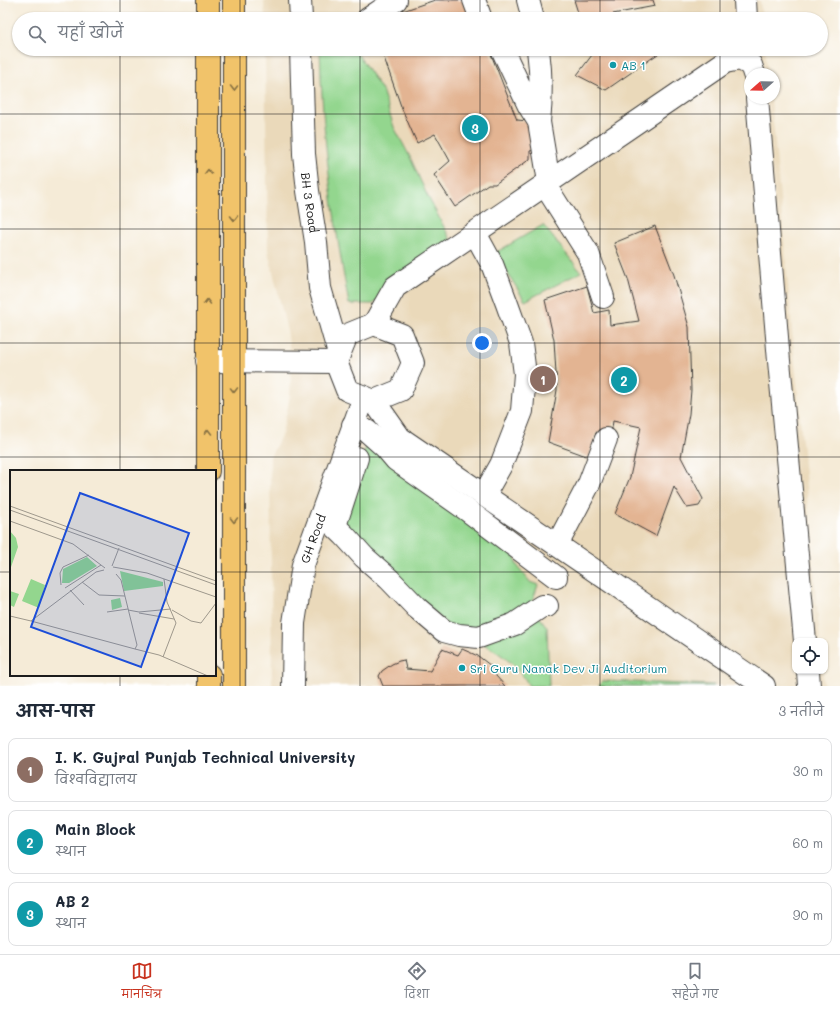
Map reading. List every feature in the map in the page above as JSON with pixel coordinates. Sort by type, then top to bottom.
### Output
[{"type":"highway","points":[[208,0],[208,12]]},
{"type":"highway","points":[[234,0],[234,12]]},
{"type":"highway","points":[[208,56],[208,470]]},
{"type":"highway","points":[[234,56],[234,686]]},
{"type":"street","points":[[300,0],[301,12]]},
{"type":"street","points":[[378,12],[396,0]]},
{"type":"street","points":[[474,0],[478,12]]},
{"type":"street","points":[[528,0],[531,12]]},
{"type":"street","points":[[745,0],[746,12]]},
{"type":"street","name":"BH 3 Road","points":[[301,56],[304,154],[308,191],[316,242],[320,288],[337,358]]},
{"type":"street","points":[[505,56],[529,106],[539,122]]},
{"type":"street","points":[[539,56],[541,77],[539,122],[547,184],[588,253],[603,297]]},
{"type":"street","points":[[751,63],[740,59],[726,62],[395,287],[374,324],[347,335],[337,358],[347,390],[369,399],[400,438],[764,686]]},
{"type":"street","points":[[757,104],[778,362],[805,638]]},
{"type":"street","points":[[475,233],[492,264],[521,343],[525,374],[522,411],[500,465],[484,495]]},
{"type":"street","points":[[369,399],[401,390],[413,363],[402,335],[374,324]]},
{"type":"street","points":[[207,361],[337,358]]},
{"type":"street","name":"GH Road","points":[[293,686],[294,623],[303,565],[337,521],[360,428],[369,399]]},
{"type":"street","points":[[360,428],[385,447],[396,460],[467,510],[556,577]]},
{"type":"street","points":[[557,545],[589,484],[606,439]]},
{"type":"street","points":[[337,521],[417,608],[444,631],[459,635],[480,637],[515,624],[542,606],[547,606]]},
{"type":"street","points":[[808,674],[810,686]]},
{"type":"shaded area","points":[[264,0],[760,0],[761,12],[265,12]]},
{"type":"shaded area","points":[[265,56],[766,56],[767,68],[744,68],[744,104],[772,104],[820,638],[792,638],[792,674],[822,674],[824,686],[272,686],[270,457],[282,434],[290,396],[291,362],[288,335],[268,251]]},
{"type":"green space","points":[[320,56],[359,56],[382,90],[394,127],[453,244],[373,304],[349,304],[333,209],[321,81]]},
{"type":"green space","points":[[543,225],[581,272],[525,301],[495,253]]},
{"type":"green space","points":[[367,445],[514,546],[516,564],[530,582],[538,585],[532,602],[505,625],[453,630],[336,522]]},
{"type":"green space","points":[[537,614],[547,627],[549,686],[529,686],[525,678],[507,659],[478,641]]},
{"type":"green space","points":[[602,681],[714,685],[714,686],[599,686]]},
{"type":"building","points":[[435,0],[469,0],[474,12],[400,12]]},
{"type":"building","points":[[574,0],[653,0],[655,6],[624,12],[578,12]]},
{"type":"building","points":[[383,56],[492,56],[517,120],[539,122],[544,148],[530,151],[530,159],[495,184],[488,184],[455,207],[434,175],[450,161],[435,134],[417,143],[402,109]]},
{"type":"building","name":"AB 1","points":[[591,56],[655,56],[606,90],[577,75]]},
{"type":"building","points":[[655,226],[674,275],[689,327],[691,390],[689,414],[681,457],[703,499],[699,506],[687,508],[674,487],[656,536],[615,514],[630,477],[641,427],[613,421],[611,435],[596,433],[589,457],[548,442],[557,390],[554,340],[545,300],[587,286],[594,313],[609,310],[610,325],[639,321],[628,279],[614,243]]},
{"type":"building","name":"Sri Guru Nanak Dev Ji Auditorium","points":[[442,649],[458,655],[462,649],[478,656],[491,666],[496,676],[505,686],[383,686],[379,676],[382,671],[392,664],[404,660],[406,669],[430,671]]},
{"type":"place","name":"AB 1","points":[[613,65]]},
{"type":"place","name":"AB 2","points":[[475,128]]},
{"type":"place","name":"I. K. Gujral Punjab Technical University","points":[[543,379]]},
{"type":"place","name":"Main Block","points":[[624,380]]},
{"type":"place","name":"Sri Guru Nanak Dev Ji Auditorium","points":[[462,668]]}]
